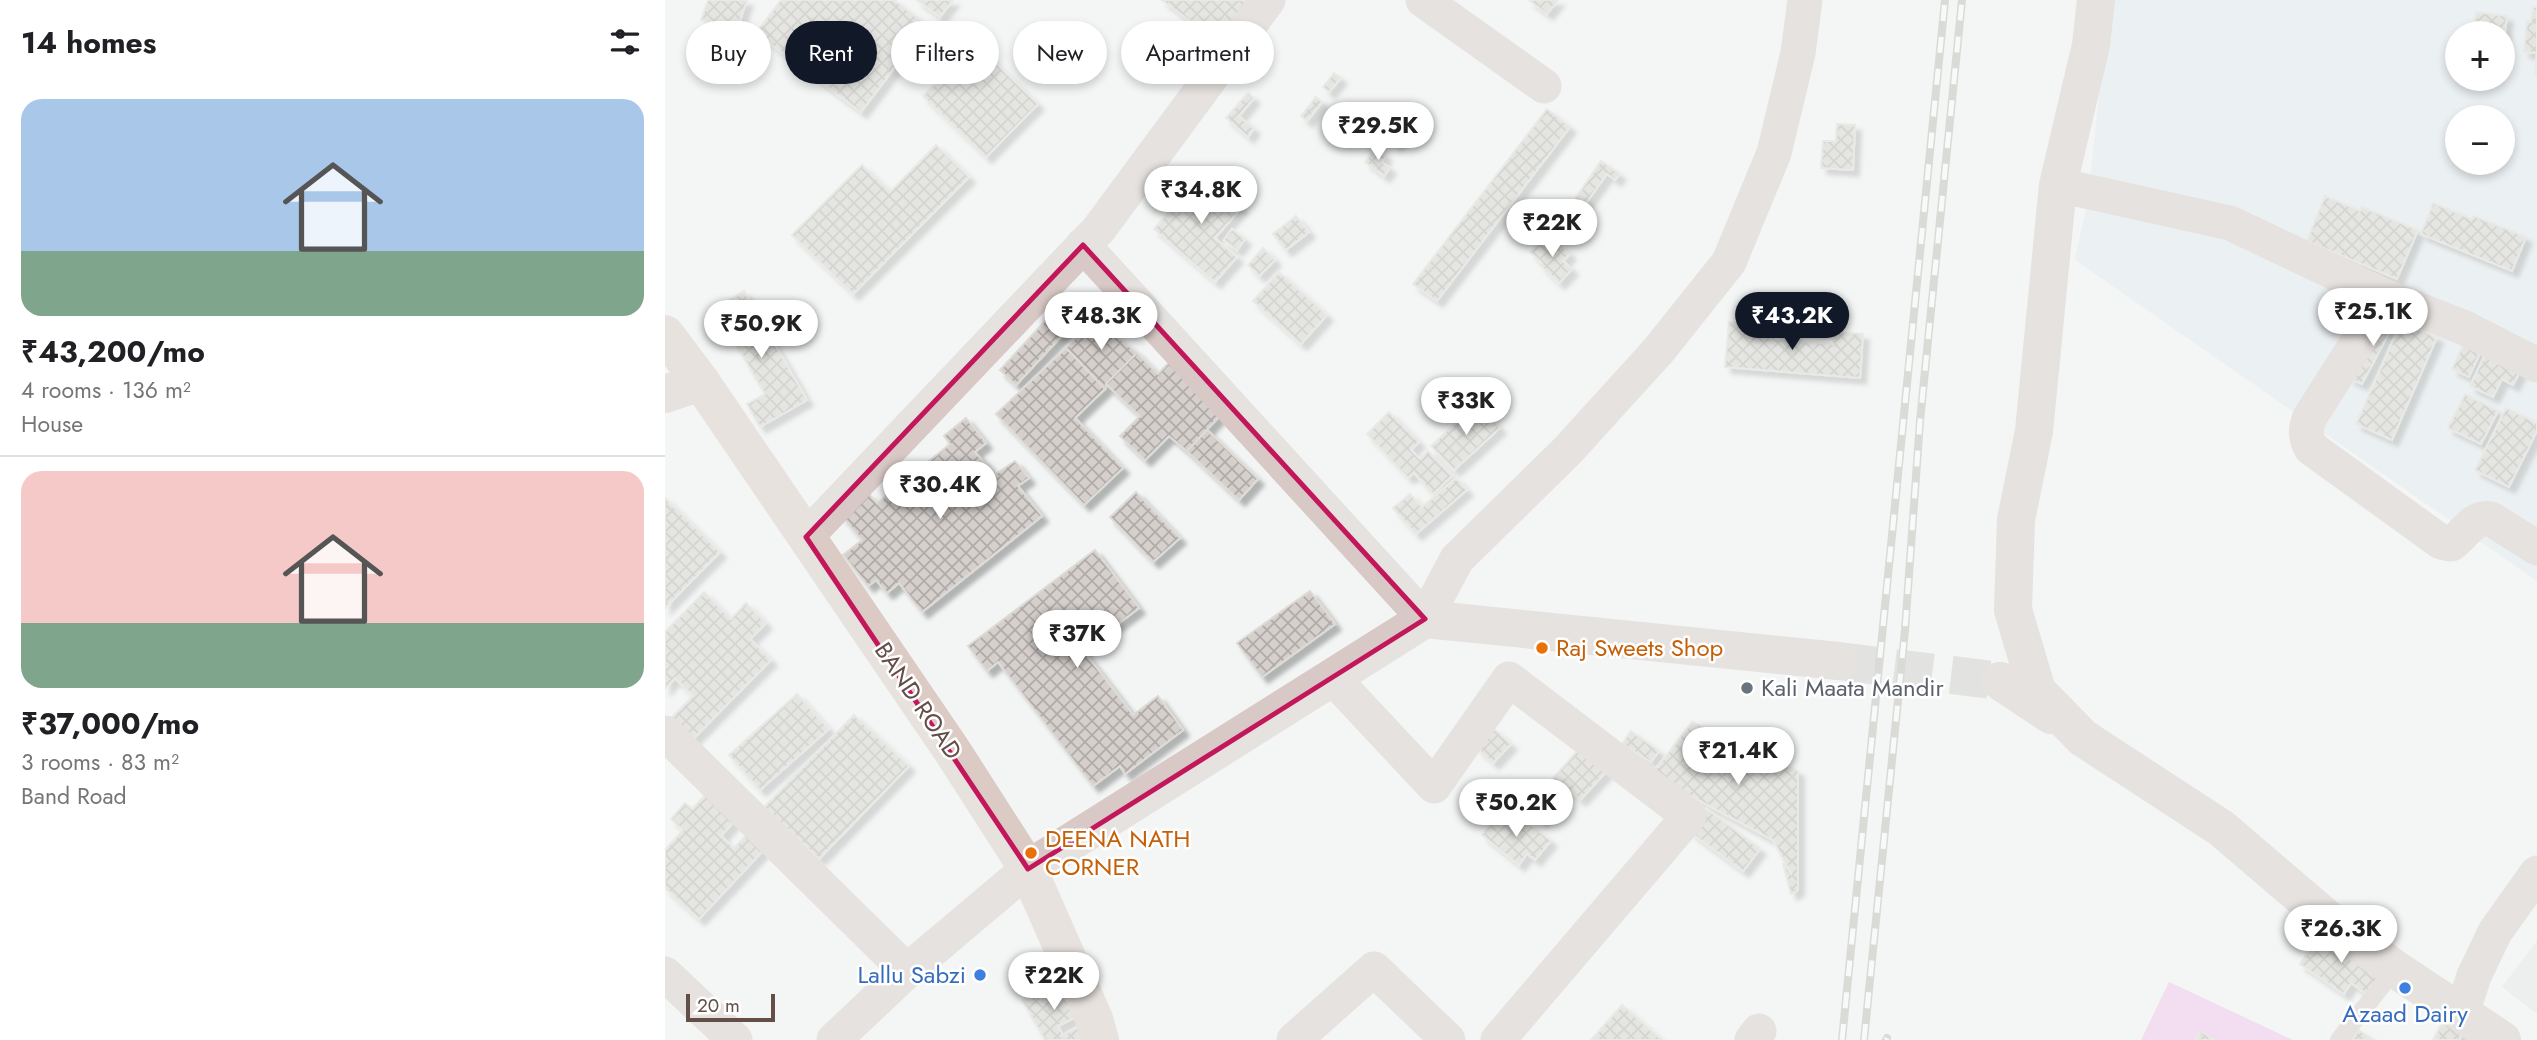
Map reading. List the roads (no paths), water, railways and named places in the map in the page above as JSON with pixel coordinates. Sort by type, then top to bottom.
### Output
[{"type":"main road","name":"BAND ROAD","points":[[665,334],[701,382],[953,752],[1028,869],[1094,1019],[1100,1040]]},
{"type":"street","points":[[806,537],[1099,229],[1268,0]]},
{"type":"street","points":[[1423,0],[1545,86]]},
{"type":"street","points":[[834,1040],[907,971],[1028,869],[1425,619],[1457,559],[1568,450],[1658,351],[1729,262],[1774,153],[1798,53],[1805,0]]},
{"type":"street","points":[[2083,738],[2037,691],[2013,610],[2016,520],[2034,431],[2058,185],[2091,44],[2096,0]]},
{"type":"street","points":[[2058,185],[2230,223],[2386,297],[2465,328],[2537,365]]},
{"type":"street","points":[[1083,245],[1425,619],[1838,661]]},
{"type":"street","points":[[2386,297],[2310,417],[2305,429],[2311,448],[2441,542],[2451,544],[2459,540],[2477,519],[2484,517],[2537,548]]},
{"type":"street","points":[[665,394],[701,382]]},
{"type":"street","points":[[1332,677],[1434,786],[1509,679],[1689,816],[1511,1036]]},
{"type":"street","points":[[2000,681],[2221,828],[2339,928],[2502,1040]]},
{"type":"street","points":[[665,733],[907,971]]},
{"type":"street","points":[[2462,1013],[2474,976],[2495,932],[2537,873]]},
{"type":"street","points":[[1294,1040],[1374,969],[1448,1040]]},
{"type":"street","points":[[665,974],[735,1040]]},
{"type":"lane","points":[[2339,1040],[2395,969]]},
{"type":"tunnel","points":[[1838,661],[2000,681]]},
{"type":"railway","points":[[1842,1040],[1945,0]]},
{"type":"railway","points":[[1864,1040],[1905,630],[1920,421],[1962,0]]},
{"type":"place","name":"Raj Sweets Shop","points":[[1542,648]]},
{"type":"place","name":"Kali Maata Mandir","points":[[1747,688]]},
{"type":"place","name":"DEENA NATH CORNER","points":[[1031,853]]},
{"type":"place","name":"Lallu Sabzi","points":[[980,975]]},
{"type":"place","name":"Azaad Dairy","points":[[2405,988]]}]
